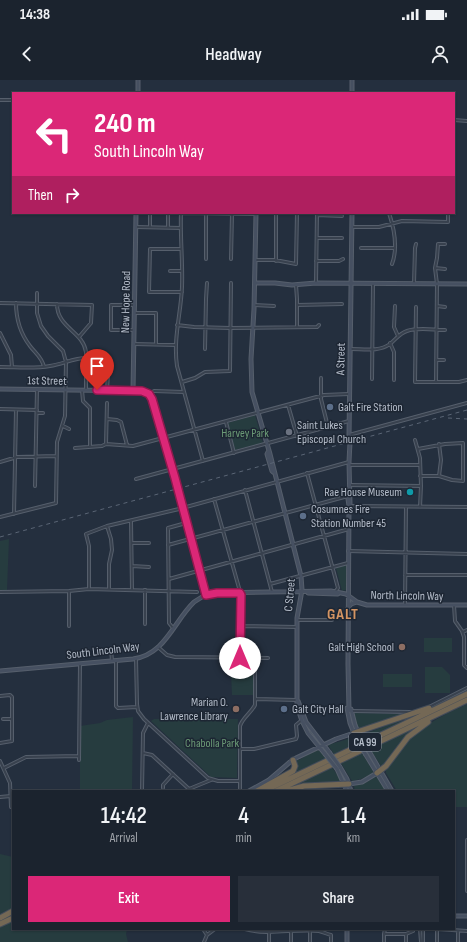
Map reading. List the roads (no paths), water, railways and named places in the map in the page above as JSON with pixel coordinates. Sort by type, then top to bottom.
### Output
[{"type":"highway","name":"CA 99","points":[[266,790],[467,694]]},
{"type":"highway","points":[[357,735],[455,700]]},
{"type":"highway","name":"CA 99","points":[[278,790],[464,701]]},
{"type":"highway","points":[[379,772],[412,733],[428,721],[464,701]]},
{"type":"highway","points":[[260,790],[293,771],[295,766],[292,760]]},
{"type":"highway","points":[[290,790],[304,786],[347,784]]},
{"type":"highway","points":[[0,918],[12,912]]},
{"type":"highway","points":[[0,924],[12,918]]},
{"type":"street","points":[[138,80],[138,92]]},
{"type":"street","points":[[0,100],[12,100]]},
{"type":"street","points":[[455,120],[467,121]]},
{"type":"street","name":"New Hope Road","points":[[133,391],[136,214]]},
{"type":"street","points":[[150,214],[150,227]]},
{"type":"street","points":[[168,214],[168,228]]},
{"type":"street","points":[[181,214],[182,292],[177,325],[177,362],[203,461]]},
{"type":"street","points":[[206,259],[206,214],[256,214]]},
{"type":"street","points":[[231,259],[232,214]]},
{"type":"street","name":"C Street","points":[[256,214],[251,389],[268,452],[270,454],[301,576],[302,592],[297,620],[297,706],[308,733],[329,752],[350,790]]},
{"type":"street","points":[[276,214],[276,260]]},
{"type":"street","points":[[255,260],[276,260],[296,264],[296,214]]},
{"type":"street","points":[[316,283],[317,214],[342,216]]},
{"type":"street","name":"A Street","points":[[352,214],[347,712],[350,723],[391,790]]},
{"type":"street","points":[[389,214],[394,230],[394,259],[392,264]]},
{"type":"street","points":[[352,227],[379,227],[402,221],[448,222],[448,214]]},
{"type":"street","points":[[136,227],[181,228]]},
{"type":"street","points":[[317,238],[342,238]]},
{"type":"street","points":[[414,284],[416,244]]},
{"type":"street","points":[[436,382],[437,284],[435,268],[438,244],[445,244]]},
{"type":"street","points":[[362,248],[394,248]]},
{"type":"street","points":[[181,249],[150,249],[149,292],[182,292]]},
{"type":"street","points":[[316,260],[339,261],[343,259]]},
{"type":"street","points":[[435,268],[445,269]]},
{"type":"street","points":[[170,271],[182,271]]},
{"type":"street","points":[[205,349],[207,283]]},
{"type":"street","points":[[182,382],[195,378],[205,372],[230,371],[231,283]]},
{"type":"street","points":[[255,283],[296,285],[316,283],[467,284]]},
{"type":"street","points":[[372,380],[373,283]]},
{"type":"street","points":[[296,285],[297,327]]},
{"type":"street","points":[[0,517],[56,503],[57,439],[65,416],[66,362],[63,351],[40,326],[37,314],[37,294]]},
{"type":"street","points":[[0,303],[92,305],[91,323],[79,337]]},
{"type":"street","points":[[16,303],[17,318],[22,332],[29,345],[41,358],[44,367]]},
{"type":"street","points":[[57,304],[57,312],[61,320],[79,337],[85,346],[86,358],[83,401],[90,408],[90,446]]},
{"type":"street","points":[[297,305],[342,304]]},
{"type":"street","points":[[134,330],[111,330],[111,305],[135,306]]},
{"type":"street","points":[[254,305],[274,306]]},
{"type":"street","points":[[395,306],[394,329],[398,336]]},
{"type":"street","points":[[437,306],[445,306]]},
{"type":"street","points":[[416,307],[415,382],[466,381]]},
{"type":"street","points":[[135,313],[156,313],[156,344]]},
{"type":"street","points":[[177,325],[230,328],[317,327],[319,325]]},
{"type":"street","points":[[351,349],[373,350],[382,348],[407,331],[445,330]]},
{"type":"street","points":[[0,333],[11,355],[12,367]]},
{"type":"street","points":[[390,343],[394,352],[394,380]]},
{"type":"street","points":[[134,344],[176,344]]},
{"type":"street","points":[[0,367],[44,367],[76,358],[86,358]]},
{"type":"street","points":[[436,360],[444,360]]},
{"type":"street","points":[[108,373],[108,391]]},
{"type":"street","points":[[321,378],[321,396],[328,427]]},
{"type":"street","name":"1st Street","points":[[0,389],[142,391],[149,394],[152,399],[164,438]]},
{"type":"street","points":[[35,486],[37,390]]},
{"type":"street","points":[[154,391],[184,392]]},
{"type":"street","points":[[76,448],[102,446],[106,444],[133,446],[321,396],[331,394],[349,394]]},
{"type":"street","points":[[106,444],[107,403]]},
{"type":"street","points":[[349,435],[467,403]]},
{"type":"street","points":[[288,405],[297,436]]},
{"type":"street","points":[[0,409],[43,413]]},
{"type":"street","points":[[14,514],[16,410]]},
{"type":"street","points":[[107,419],[121,422],[127,445]]},
{"type":"street","points":[[136,479],[349,421]]},
{"type":"street","points":[[226,422],[234,453]]},
{"type":"street","points":[[62,426],[69,429]]},
{"type":"street","points":[[164,438],[206,595]]},
{"type":"street","points":[[415,440],[420,465],[420,507]]},
{"type":"street","points":[[418,449],[439,444],[463,444],[463,481],[452,480],[439,476],[420,476]]},
{"type":"street","points":[[439,444],[441,460],[439,476]]},
{"type":"street","points":[[0,462],[15,457],[56,456]]},
{"type":"street","points":[[88,589],[89,546],[86,534],[107,526],[182,508],[349,463],[420,465]]},
{"type":"street","points":[[307,474],[338,588],[335,592]]},
{"type":"street","points":[[349,485],[421,486]]},
{"type":"street","points":[[245,490],[273,593]]},
{"type":"street","points":[[168,545],[349,496]]},
{"type":"street","points":[[214,499],[241,595],[240,658]]},
{"type":"street","points":[[349,506],[467,507]]},
{"type":"street","points":[[405,605],[406,506]]},
{"type":"street","points":[[131,521],[132,590]]},
{"type":"street","points":[[173,628],[169,623],[168,528],[186,523]]},
{"type":"street","points":[[107,526],[112,543],[109,564],[109,590]]},
{"type":"street","points":[[169,579],[348,529]]},
{"type":"street","points":[[132,543],[149,543]]},
{"type":"street","points":[[348,551],[405,554],[467,554]]},
{"type":"street","points":[[270,584],[348,563]]},
{"type":"street","points":[[132,566],[149,566]]},
{"type":"street","points":[[405,575],[467,575]]},
{"type":"street","points":[[0,592],[70,591],[88,589],[197,592]]},
{"type":"street","points":[[145,590],[145,624]]},
{"type":"street","points":[[69,626],[70,591]]},
{"type":"street","name":"South Lincoln Way","points":[[302,592],[338,594],[348,597]]},
{"type":"street","name":"South Lincoln Way","points":[[0,671],[114,661],[148,655],[158,647],[191,605],[206,595],[217,593],[335,592],[346,594],[348,597]]},
{"type":"street","name":"North Lincoln Way","points":[[348,597],[367,605],[467,605]]},
{"type":"street","points":[[348,608],[357,602]]},
{"type":"street","points":[[454,605],[455,621],[463,632],[466,649],[464,665],[467,668]]},
{"type":"street","points":[[297,620],[332,620]]},
{"type":"street","points":[[241,626],[297,627]]},
{"type":"street","points":[[463,632],[467,630]]},
{"type":"street","points":[[158,647],[167,655],[175,657],[268,658]]},
{"type":"street","points":[[111,649],[114,661],[116,706],[118,708],[137,707]]},
{"type":"street","points":[[136,658],[137,707],[141,716],[205,777],[211,780]]},
{"type":"street","points":[[240,790],[241,724],[253,710],[256,699],[255,659]]},
{"type":"street","points":[[79,760],[80,664]]},
{"type":"street","points":[[351,711],[414,712],[467,688]]},
{"type":"street","points":[[0,696],[12,696],[12,741],[0,743]]},
{"type":"street","name":"A Street","points":[[348,696],[357,735]]},
{"type":"street","points":[[256,699],[298,700]]},
{"type":"street","name":"C Street","points":[[298,700],[306,722],[325,754],[339,768]]},
{"type":"street","points":[[3,719],[12,719]]},
{"type":"street","points":[[240,749],[254,749],[296,739],[296,725],[302,720],[304,720],[311,729]]},
{"type":"street","points":[[142,790],[143,731],[148,723]]},
{"type":"street","points":[[251,790],[270,780],[292,760],[336,739],[357,735]]},
{"type":"street","points":[[143,754],[152,755],[189,789],[211,780],[240,781]]},
{"type":"street","points":[[4,768],[28,756],[79,756]]},
{"type":"street","points":[[0,761],[10,783],[11,807]]},
{"type":"street","points":[[347,784],[362,782],[379,772]]},
{"type":"street","name":"A Street","points":[[379,772],[388,790]]},
{"type":"street","points":[[163,788],[163,785],[173,774]]},
{"type":"street","name":"C Street","points":[[347,784],[347,790]]},
{"type":"street","points":[[0,797],[11,796]]},
{"type":"street","points":[[467,840],[467,891]]},
{"type":"street","points":[[455,916],[467,916]]},
{"type":"street","points":[[204,930],[207,935]]},
{"type":"street","points":[[204,942],[207,935],[214,930]]},
{"type":"street","points":[[248,930],[319,931],[331,935],[331,942]]},
{"type":"street","points":[[269,930],[269,942]]},
{"type":"street","points":[[347,930],[347,942]]},
{"type":"street","points":[[422,930],[422,942]]},
{"type":"street","points":[[437,930],[437,942]]},
{"type":"street","points":[[448,930],[467,931]]},
{"type":"street","points":[[291,931],[291,942]]},
{"type":"street","points":[[310,931],[310,942]]},
{"type":"street","points":[[384,942],[384,931],[406,934],[413,931]]},
{"type":"street","points":[[458,931],[458,942]]},
{"type":"street","points":[[406,934],[406,942]]},
{"type":"railway","points":[[0,537],[467,410]]},
{"type":"railway","points":[[448,418],[467,419]]},
{"type":"place","name":"Galt Fire Station","points":[[330,407]]},
{"type":"place","name":"Saint Lukes Episcopal Church","points":[[289,432]]},
{"type":"place","name":"Rae House Museum","points":[[410,492]]},
{"type":"place","name":"Cosumnes Fire Station Number 45","points":[[303,516]]},
{"type":"place","name":"Galt High School","points":[[402,647]]},
{"type":"place","name":"Marian O. Lawrence Library","points":[[236,709]]},
{"type":"place","name":"Galt City Hall","points":[[284,709]]},
{"type":"district","name":"GALT","points":[[343,614]]},
{"type":"park label","name":"Harvey Park","points":[[245,433]]},
{"type":"park label","name":"Chabolla Park","points":[[212,743]]}]
